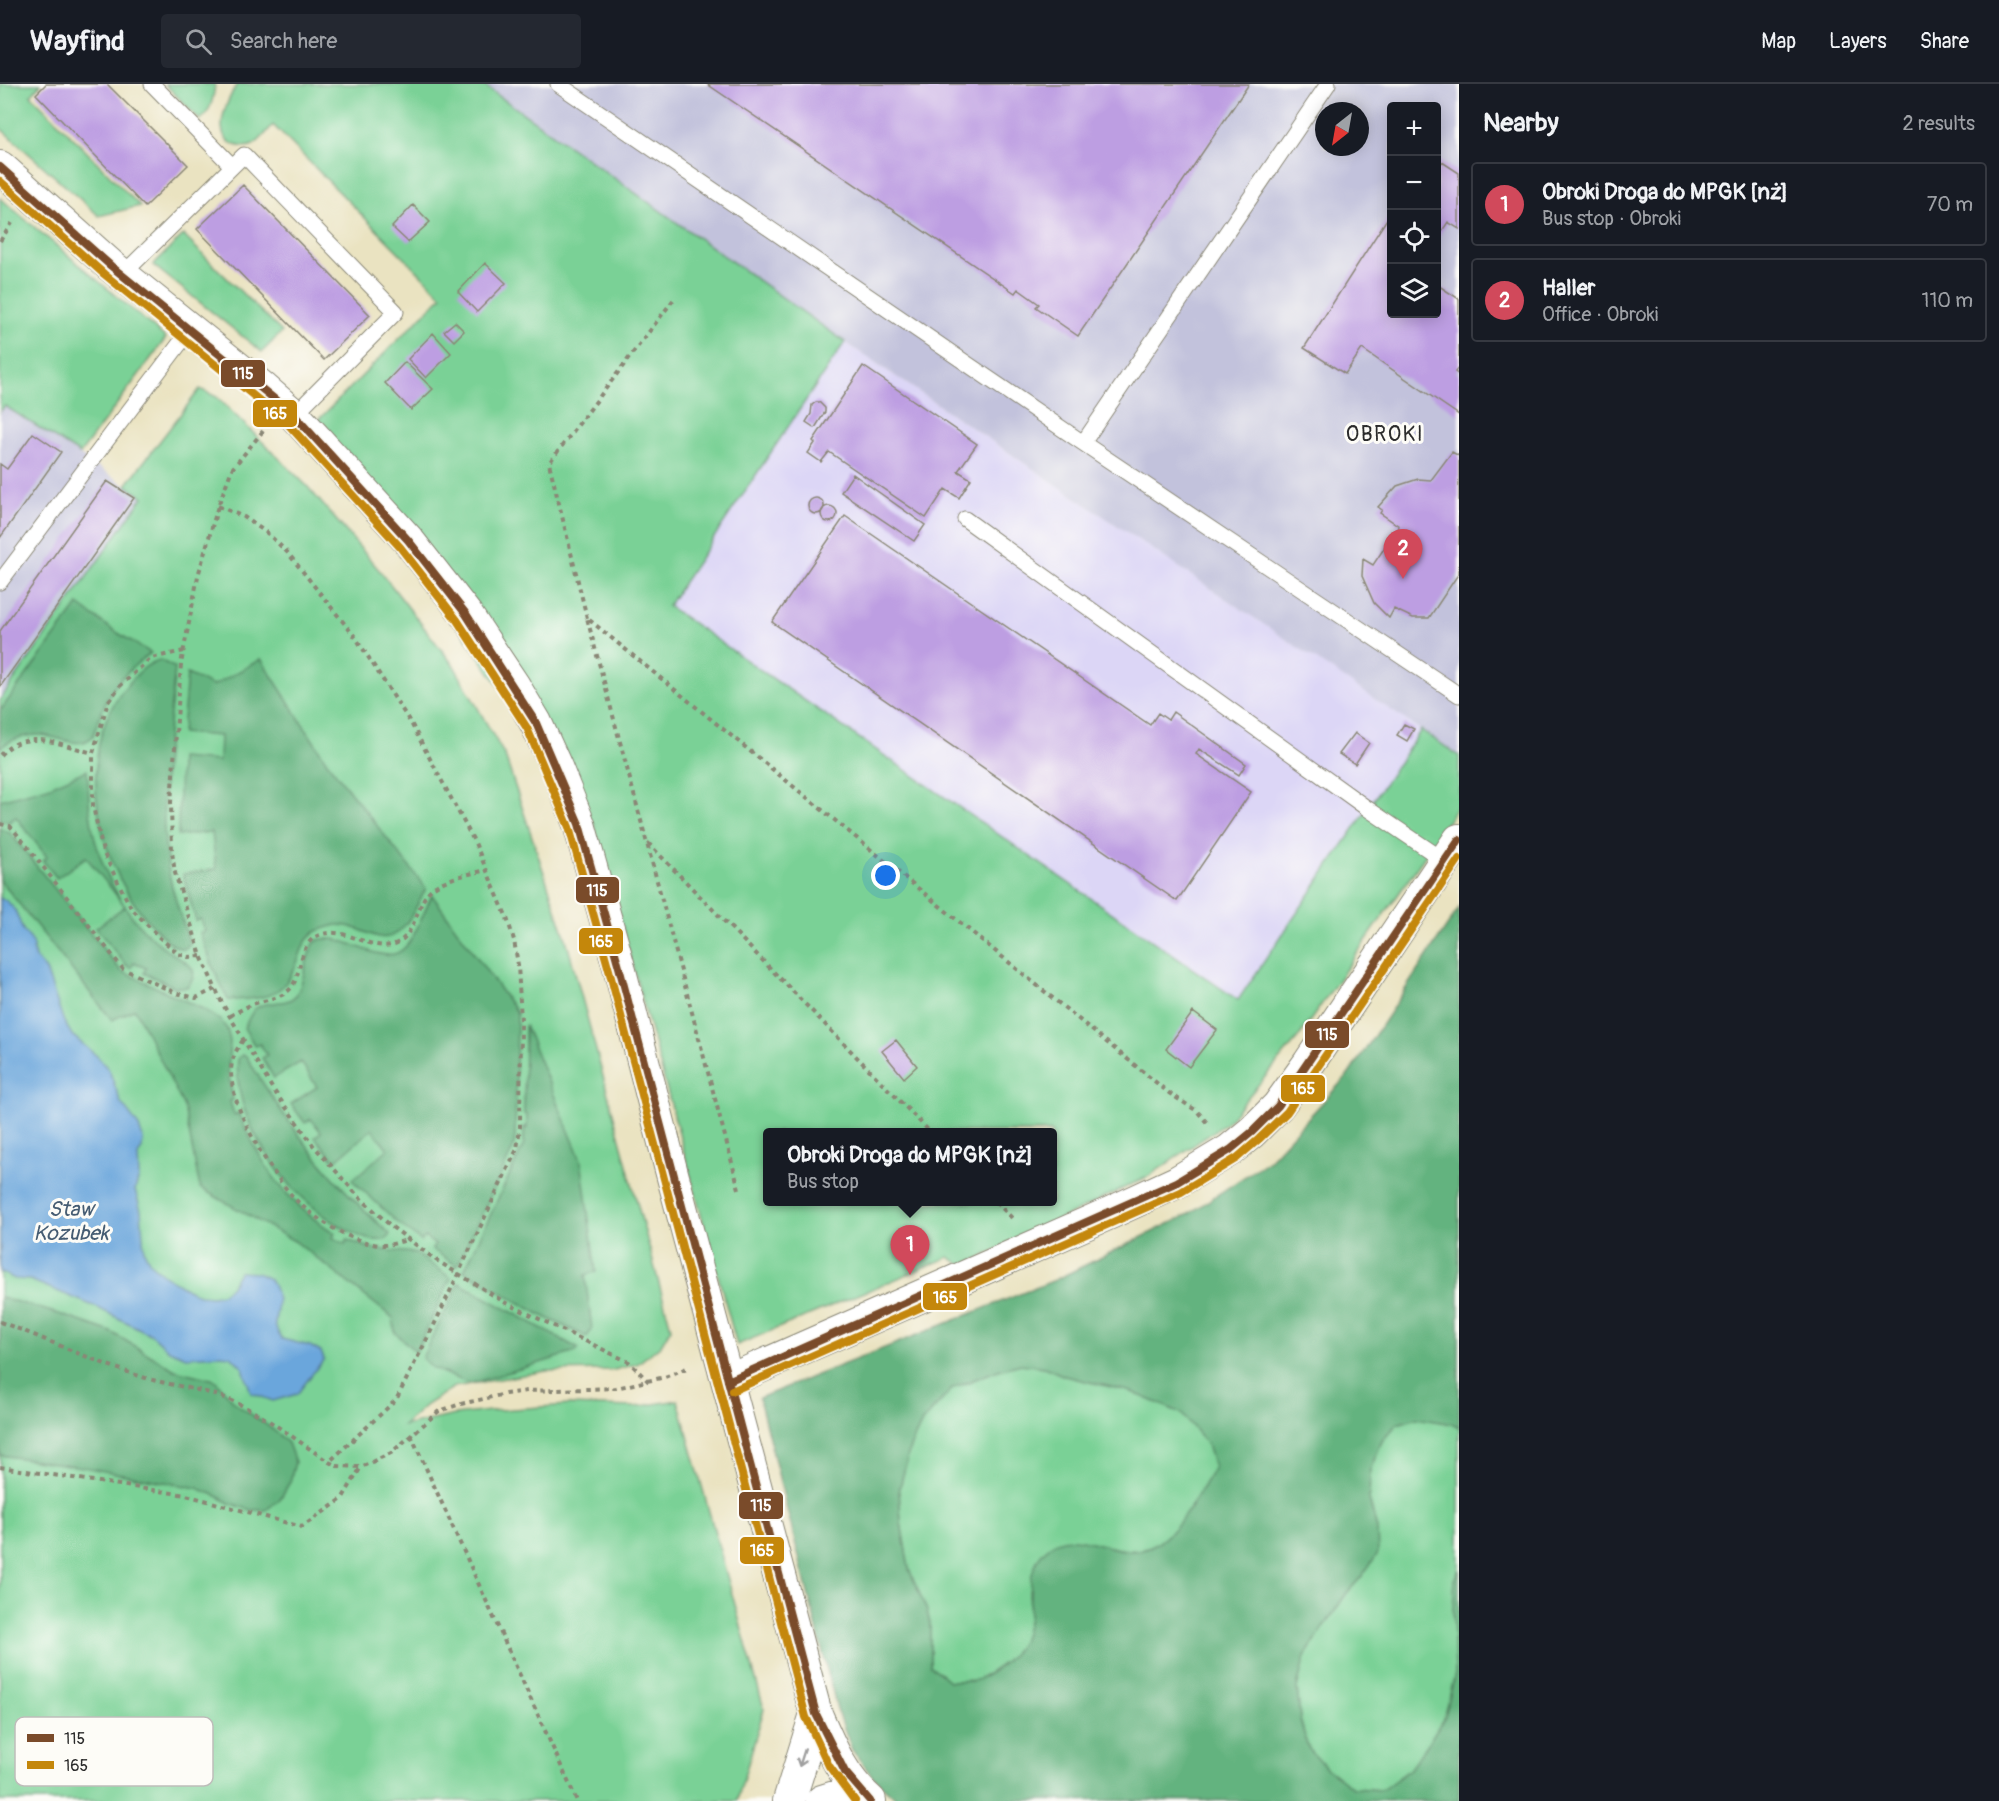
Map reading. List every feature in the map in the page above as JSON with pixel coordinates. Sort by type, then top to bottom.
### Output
[{"type":"street","points":[[0,167],[122,275],[190,330],[281,421],[408,540],[466,614],[536,723],[582,835],[816,1714],[834,1756],[863,1795],[822,1801]]},
{"type":"street","points":[[728,1381],[1110,1214],[1177,1182],[1230,1150],[1252,1132],[1284,1097],[1452,851]]},
{"type":"street","points":[[789,1801],[816,1714]]},
{"type":"lane","points":[[152,84],[232,166]]},
{"type":"lane","points":[[558,84],[1083,443],[1459,695]]},
{"type":"lane","points":[[1083,443],[1328,84]]},
{"type":"lane","points":[[122,275],[244,155],[396,312],[281,421]]},
{"type":"lane","points":[[0,582],[190,330]]},
{"type":"lane","points":[[965,519],[1368,808],[1452,851]]},
{"type":"path","points":[[674,299],[549,463],[587,618],[739,1189]]},
{"type":"path","points":[[281,421],[232,469],[218,506],[198,576],[184,651],[174,742],[171,835],[176,873],[201,956],[215,989],[272,1088],[312,1145],[357,1195],[392,1227],[458,1275],[506,1304],[629,1362],[649,1382]]},
{"type":"path","points":[[218,506],[244,517],[267,533],[287,552],[356,638],[412,724],[459,810],[507,918],[518,965],[521,1021],[518,1149],[396,1400],[329,1462]]},
{"type":"path","points":[[587,618],[1169,1093],[1197,1111],[1230,1150]]},
{"type":"path","points":[[184,651],[151,658],[120,686],[108,702],[93,753],[93,806],[103,852],[131,908],[179,954],[188,957],[201,956]]},
{"type":"path","points":[[0,755],[7,747],[37,739],[51,740],[93,753]]},
{"type":"path","points":[[0,824],[10,826],[22,840],[123,969],[176,993],[195,998],[215,989]]},
{"type":"path","points":[[647,842],[926,1128]]},
{"type":"path","points":[[230,1016],[251,1005],[284,994],[291,988],[308,944],[316,936],[340,933],[375,945],[385,946],[397,943],[404,937],[425,897],[433,887],[452,879],[486,870]]},
{"type":"path","points":[[243,1040],[233,1056],[231,1069],[234,1089],[252,1137],[280,1182],[298,1202],[318,1218],[356,1238],[374,1245],[390,1245],[409,1239]]},
{"type":"path","points":[[0,1322],[97,1361],[150,1379],[195,1389],[234,1402],[263,1417],[337,1466],[361,1467],[391,1453],[439,1411],[505,1394],[554,1389],[616,1388],[649,1382],[697,1363]]},
{"type":"path","points":[[411,1435],[577,1801]]},
{"type":"path","points":[[0,1467],[186,1495],[302,1527],[342,1499],[361,1467]]},
{"type":"shaded area","points":[[482,84],[1459,84],[1459,756],[845,342]]},
{"type":"shaded area","points":[[845,342],[1421,730],[1239,1000],[668,606]]},
{"type":"shaded area","points":[[5,405],[143,497],[0,700],[0,412]]},
{"type":"green space","points":[[0,84],[41,84],[31,95],[140,206],[99,216],[0,128]]},
{"type":"green space","points":[[165,84],[215,84],[213,99],[207,113],[200,120]]},
{"type":"green space","points":[[237,84],[482,84],[845,342],[668,606],[1238,1000],[1421,730],[1459,756],[1459,803],[1425,856],[1298,1038],[1226,1123],[1149,1176],[963,1266],[949,1257],[737,1345],[594,824],[317,421],[442,296],[273,125],[259,141],[251,146],[235,145],[227,140],[222,126],[225,108]]},
{"type":"green space","points":[[0,198],[166,338],[80,454],[5,406],[0,412]]},
{"type":"green space","points":[[183,235],[282,332],[262,352],[153,265]]},
{"type":"green space","points":[[200,389],[217,397],[307,486],[380,571],[454,666],[505,756],[566,939],[671,1328],[661,1345],[637,1364],[614,1370],[546,1371],[454,1387],[426,1405],[403,1426],[455,1415],[499,1410],[569,1405],[635,1407],[678,1400],[764,1709],[737,1801],[0,1801],[0,700],[143,497],[126,485]]},
{"type":"green space","points":[[78,605],[151,653],[128,671],[113,689],[102,709],[93,736],[88,740],[75,742],[34,735],[14,740],[0,748],[0,711]]},
{"type":"green space","points":[[261,659],[327,762],[426,888],[409,920],[397,933],[382,938],[349,926],[339,925],[317,931],[305,943],[295,967],[283,986],[266,996],[228,1000],[200,933],[205,931],[201,919],[196,921],[183,874],[216,869],[212,832],[178,836],[180,758],[219,761],[220,736],[182,733],[187,674],[213,686]]},
{"type":"green space","points":[[160,660],[175,668],[165,773],[164,826],[170,878],[190,944],[184,949],[165,938],[135,905],[106,845],[98,812],[96,778],[99,745],[108,715],[136,675],[145,667]]},
{"type":"green space","points":[[87,770],[89,807],[95,840],[104,868],[123,903],[86,857],[57,878],[43,861],[47,857],[16,817],[9,822],[0,820],[0,800],[48,787]]},
{"type":"green space","points":[[0,829],[10,833],[121,971],[205,1010],[221,1021],[227,1029],[230,1041],[228,1071],[233,1100],[230,1101],[234,1115],[238,1113],[266,1166],[302,1209],[335,1233],[333,1238],[345,1244],[347,1240],[373,1249],[415,1253],[451,1278],[416,1352],[395,1333],[393,1318],[296,1242],[200,1188],[184,1107],[135,1009],[112,1020],[0,880]]},
{"type":"green space","points":[[432,895],[517,1013],[513,1149],[457,1266],[432,1249],[435,1245],[425,1237],[421,1241],[397,1222],[352,1180],[388,1149],[372,1129],[335,1161],[315,1137],[321,1132],[311,1119],[305,1123],[291,1104],[317,1087],[301,1062],[274,1078],[262,1058],[267,1055],[260,1044],[255,1046],[244,1028],[256,1008],[261,1005],[287,1001],[296,995],[309,954],[316,941],[339,940],[376,953],[387,955],[398,953],[411,939]]},
{"type":"green space","points":[[125,906],[149,935],[192,968],[193,977],[187,987],[175,987],[144,973],[146,968],[134,963],[131,968],[126,965],[96,928]]},
{"type":"green space","points":[[1459,908],[1459,1428],[1452,1424],[1417,1418],[1397,1424],[1382,1441],[1370,1470],[1369,1499],[1377,1529],[1378,1553],[1346,1594],[1305,1656],[1297,1687],[1300,1719],[1308,1748],[1326,1768],[1353,1788],[1382,1790],[1409,1770],[1445,1716],[1455,1674],[1453,1609],[1455,1578],[1459,1569],[1459,1801],[898,1800],[872,1776],[852,1750],[837,1709],[759,1398],[1055,1280],[1187,1215],[1269,1160],[1349,1074]],"holes":[[[1021,1364],[1044,1367],[1065,1376],[1132,1392],[1181,1413],[1207,1444],[1214,1467],[1180,1521],[1163,1540],[1153,1546],[1139,1550],[1125,1550],[1069,1539],[1056,1542],[1044,1551],[1032,1573],[1029,1616],[1021,1642],[1016,1650],[1004,1663],[980,1679],[949,1681],[930,1665],[930,1624],[927,1611],[909,1569],[901,1523],[899,1491],[910,1447],[922,1422],[953,1388],[998,1370]]]},
{"type":"green space","points":[[525,1025],[581,1160],[596,1272],[585,1275],[592,1329],[587,1337],[541,1315],[464,1271],[524,1144],[524,1127],[527,1128],[527,1115],[524,1114]]},
{"type":"green space","points":[[246,1056],[277,1105],[311,1151],[348,1194],[390,1234],[387,1239],[369,1239],[340,1226],[320,1213],[283,1176],[267,1155],[254,1132],[244,1107],[238,1083],[238,1058]]},
{"type":"green space","points":[[459,1283],[579,1349],[576,1352],[470,1384],[432,1368],[422,1358]]},
{"type":"green space","points":[[0,1297],[111,1332],[175,1370],[215,1380],[236,1404],[271,1428],[288,1443],[295,1462],[290,1482],[280,1499],[266,1510],[251,1510],[229,1503],[197,1488],[83,1467],[0,1455]]},
{"type":"green space","points":[[1021,1364],[1044,1367],[1065,1376],[1132,1392],[1181,1413],[1207,1444],[1214,1467],[1187,1512],[1161,1542],[1139,1550],[1105,1546],[1029,1590],[1029,1618],[1023,1640],[1009,1659],[978,1680],[949,1681],[930,1665],[930,1624],[927,1611],[909,1569],[901,1523],[899,1491],[910,1447],[922,1422],[953,1388],[998,1370]]},
{"type":"green space","points":[[1417,1418],[1452,1424],[1459,1428],[1459,1568],[1455,1578],[1455,1674],[1445,1716],[1409,1770],[1382,1790],[1353,1788],[1326,1768],[1308,1748],[1300,1719],[1297,1687],[1305,1656],[1346,1594],[1362,1576],[1377,1529],[1369,1499],[1370,1470],[1382,1441],[1397,1424]]},
{"type":"water","name":"Staw Kozubek","points":[[0,898],[7,901],[15,910],[23,930],[32,941],[35,958],[46,970],[64,1022],[72,1035],[98,1057],[109,1070],[121,1103],[138,1125],[143,1138],[142,1149],[138,1155],[139,1177],[135,1190],[141,1211],[144,1251],[151,1264],[165,1276],[199,1295],[222,1294],[231,1286],[239,1272],[257,1273],[270,1279],[278,1299],[275,1324],[282,1339],[310,1346],[321,1352],[324,1359],[297,1394],[273,1401],[251,1393],[243,1368],[231,1356],[186,1357],[169,1350],[152,1335],[96,1307],[30,1280],[15,1279],[0,1272]]},
{"type":"building","points":[[46,84],[107,84],[188,165],[145,207],[36,94]]},
{"type":"building","points":[[707,84],[1249,84],[1078,336],[1036,307],[1039,304],[1018,289],[1015,293]]},
{"type":"building","points":[[1441,161],[1459,173],[1459,229],[1448,222],[1441,232]]},
{"type":"building","points":[[243,185],[370,315],[324,360],[197,229]]},
{"type":"building","points":[[413,205],[430,222],[408,242],[392,227]]},
{"type":"building","points":[[1387,219],[1387,318],[1441,318],[1441,287],[1459,299],[1459,367],[1455,372],[1459,375],[1459,415],[1362,349],[1345,374],[1304,348]]},
{"type":"building","points":[[485,263],[506,283],[477,312],[458,292]]},
{"type":"building","points":[[455,322],[464,331],[454,341],[444,331]]},
{"type":"building","points":[[433,333],[451,353],[426,378],[408,359]]},
{"type":"building","points":[[405,362],[433,389],[411,410],[385,383]]},
{"type":"building","points":[[863,366],[977,444],[958,471],[971,479],[959,498],[945,489],[926,518],[829,452],[821,462],[808,453],[815,443],[813,441]]},
{"type":"building","points":[[816,402],[825,408],[825,412],[815,428],[806,422],[811,414],[812,405]]},
{"type":"building","points":[[33,433],[61,452],[0,538],[0,464],[7,469]]},
{"type":"building","points":[[1452,452],[1459,456],[1459,573],[1429,618],[1413,618],[1394,609],[1389,618],[1374,603],[1362,576],[1363,559],[1373,565],[1399,526],[1380,513],[1382,510],[1378,507],[1397,486],[1418,479],[1431,480]]},
{"type":"building","points":[[853,474],[925,525],[914,541],[841,492]]},
{"type":"building","points":[[107,481],[134,498],[0,687],[0,631]]},
{"type":"building","points":[[816,498],[824,506],[816,514],[808,506]]},
{"type":"building","points":[[829,506],[837,514],[829,522],[821,514]]},
{"type":"building","points":[[845,516],[1150,725],[1158,713],[1168,720],[1173,712],[1246,764],[1239,775],[1199,749],[1196,754],[1251,792],[1177,901],[772,622]]},
{"type":"building","points":[[1404,724],[1414,729],[1407,741],[1397,735]]},
{"type":"building","points":[[1355,733],[1369,743],[1355,764],[1339,754]]},
{"type":"building","points":[[1193,1012],[1217,1030],[1189,1067],[1166,1049]]},
{"type":"building","points":[[896,1040],[917,1066],[904,1078],[882,1051]]},
{"type":"transit line","name":"115","points":[[0,167],[111,266],[294,415],[408,540],[466,614],[536,723],[579,824],[619,967],[816,1714],[845,1772],[870,1801]]},
{"type":"transit line","name":"165","points":[[0,181],[104,274],[287,423],[400,547],[457,620],[527,728],[569,827],[609,970],[806,1717],[829,1766],[855,1801]]},
{"type":"transit line","name":"115","points":[[728,1381],[1177,1182],[1230,1150],[1278,1106],[1459,840]]},
{"type":"transit line","name":"165","points":[[732,1391],[1181,1192],[1237,1158],[1287,1112],[1459,859]]},
{"type":"place","name":"Haller","points":[[1403,579]]},
{"type":"place","name":"Obroki Droga do MPGK [nż]","points":[[910,1275]]},
{"type":"district","name":"OBROKI","points":[[1385,434]]}]
